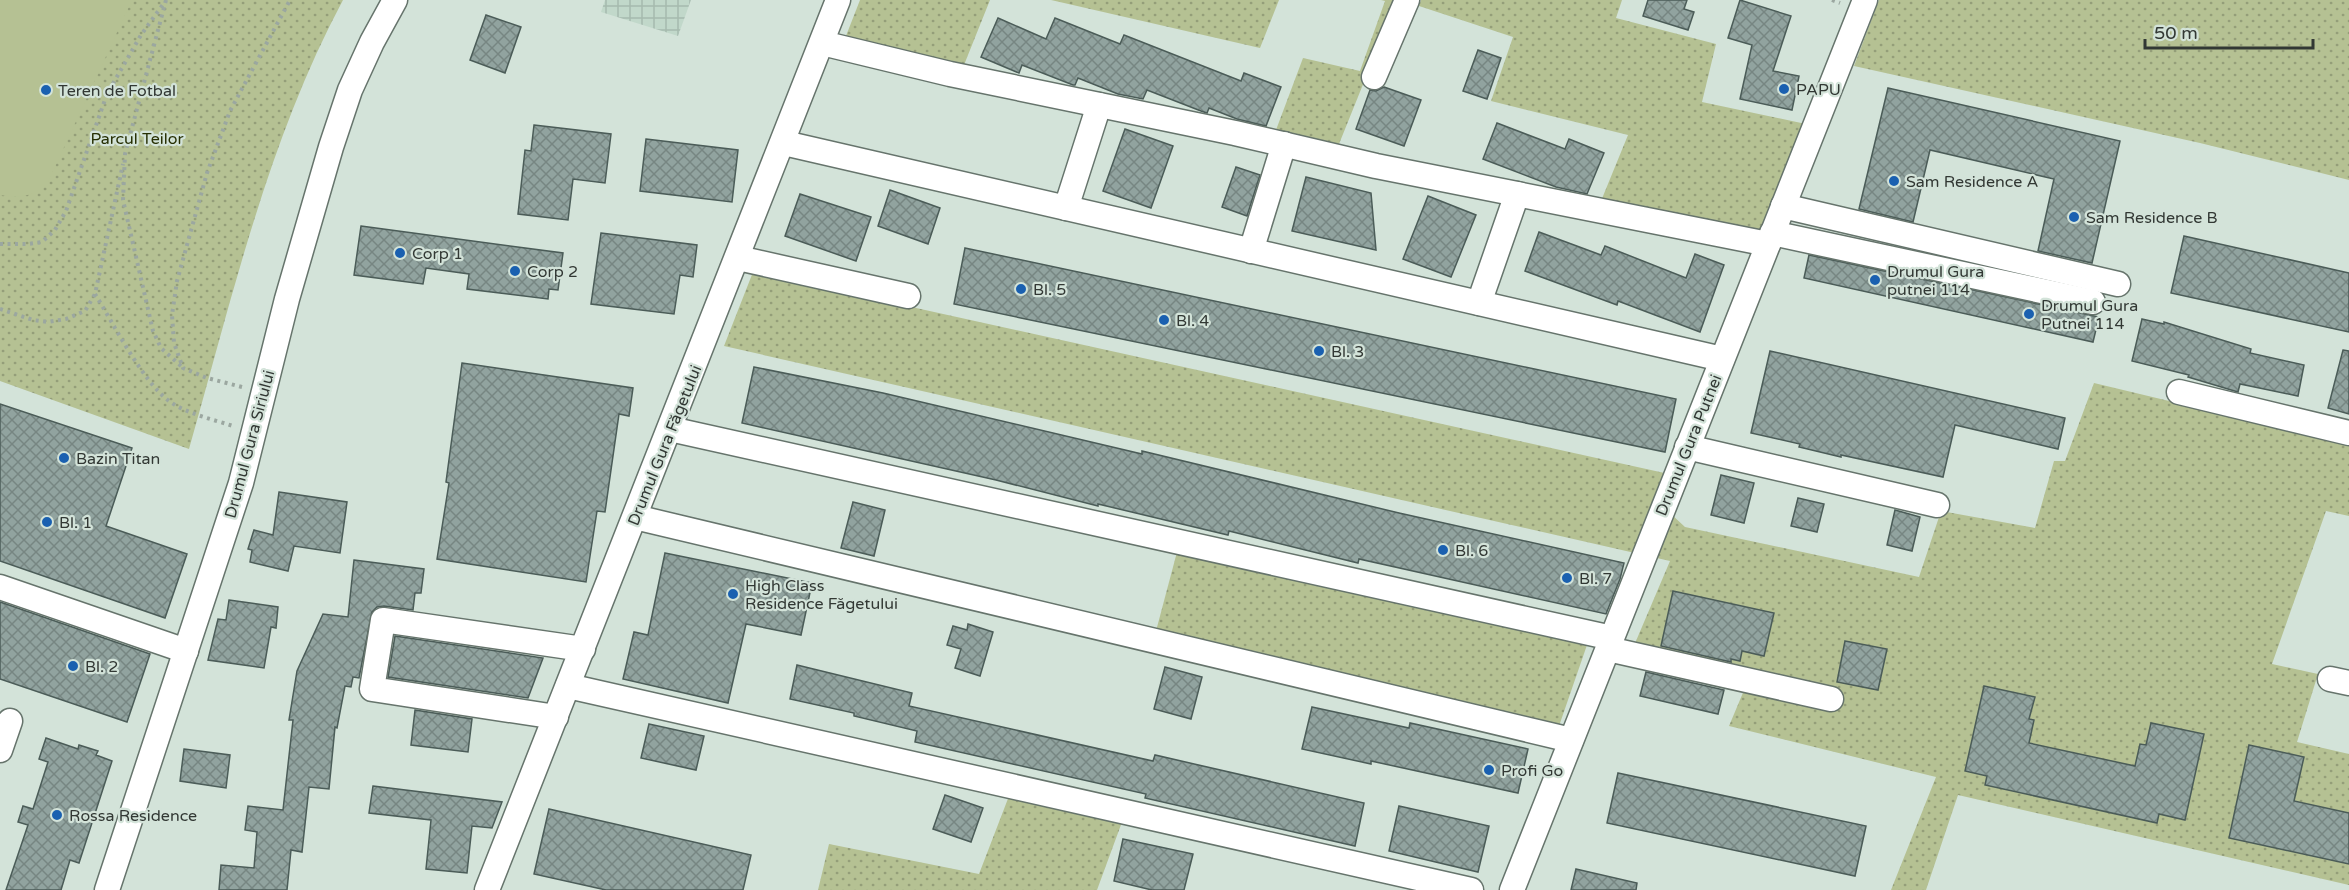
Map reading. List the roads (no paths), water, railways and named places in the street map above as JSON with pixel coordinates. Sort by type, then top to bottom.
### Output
[{"type":"street","name":"Drumul Gura Siriului","points":[[107,890],[241,483],[316,194],[331,147],[355,80],[395,0]]},
{"type":"street","name":"Drumul Gura Făgetului","points":[[487,890],[784,143],[838,0]]},
{"type":"street","points":[[1374,77],[1407,0]]},
{"type":"street","name":"Drumul Gura Putnei","points":[[1512,890],[1865,0]]},
{"type":"street","points":[[822,43],[950,74],[1284,144],[1376,166],[1517,194],[1770,238],[2093,302]]},
{"type":"street","points":[[1066,208],[1099,105]]},
{"type":"street","points":[[784,143],[1722,359]]},
{"type":"street","points":[[1251,251],[1284,144]]},
{"type":"street","points":[[1479,303],[1517,194]]},
{"type":"street","points":[[1783,207],[2118,284]]},
{"type":"street","points":[[738,258],[908,296]]},
{"type":"street","points":[[2179,392],[2349,433]]},
{"type":"street","points":[[670,429],[1610,643],[1831,699]]},
{"type":"street","points":[[1687,447],[1937,505]]},
{"type":"street","points":[[635,517],[1571,740]]},
{"type":"street","points":[[0,587],[186,651]]},
{"type":"street","points":[[556,717],[372,689],[383,620],[583,648]]},
{"type":"street","points":[[568,686],[1471,890]]},
{"type":"street","points":[[0,750],[10,721]]},
{"type":"place","name":"PAPU","points":[[1784,89]]},
{"type":"place","name":"Teren de Fotbal","points":[[46,90]]},
{"type":"place","name":"Sam Residence A","points":[[1894,181]]},
{"type":"place","name":"Sam Residence B","points":[[2074,217]]},
{"type":"place","name":"Corp 1","points":[[400,253]]},
{"type":"place","name":"Corp 2","points":[[515,271]]},
{"type":"place","name":"Drumul Gura putnei 114","points":[[1875,280]]},
{"type":"place","name":"Bl. 5","points":[[1021,289]]},
{"type":"place","name":"Drumul Gura Putnei 114","points":[[2029,314]]},
{"type":"place","name":"Bl. 4","points":[[1164,320]]},
{"type":"place","name":"Bl. 3","points":[[1319,351]]},
{"type":"place","name":"Bazin Titan","points":[[64,458]]},
{"type":"place","name":"Bl. 1","points":[[47,522]]},
{"type":"place","name":"Bl. 6","points":[[1443,550]]},
{"type":"place","name":"Bl. 7","points":[[1567,578]]},
{"type":"place","name":"High Class Residence Făgetului","points":[[733,594]]},
{"type":"place","name":"Bl. 2","points":[[73,666]]},
{"type":"place","name":"Profi Go","points":[[1489,770]]},
{"type":"place","name":"Rossa Residence","points":[[57,815]]},
{"type":"park label","name":"Parcul Teilor","points":[[137,138]]}]
